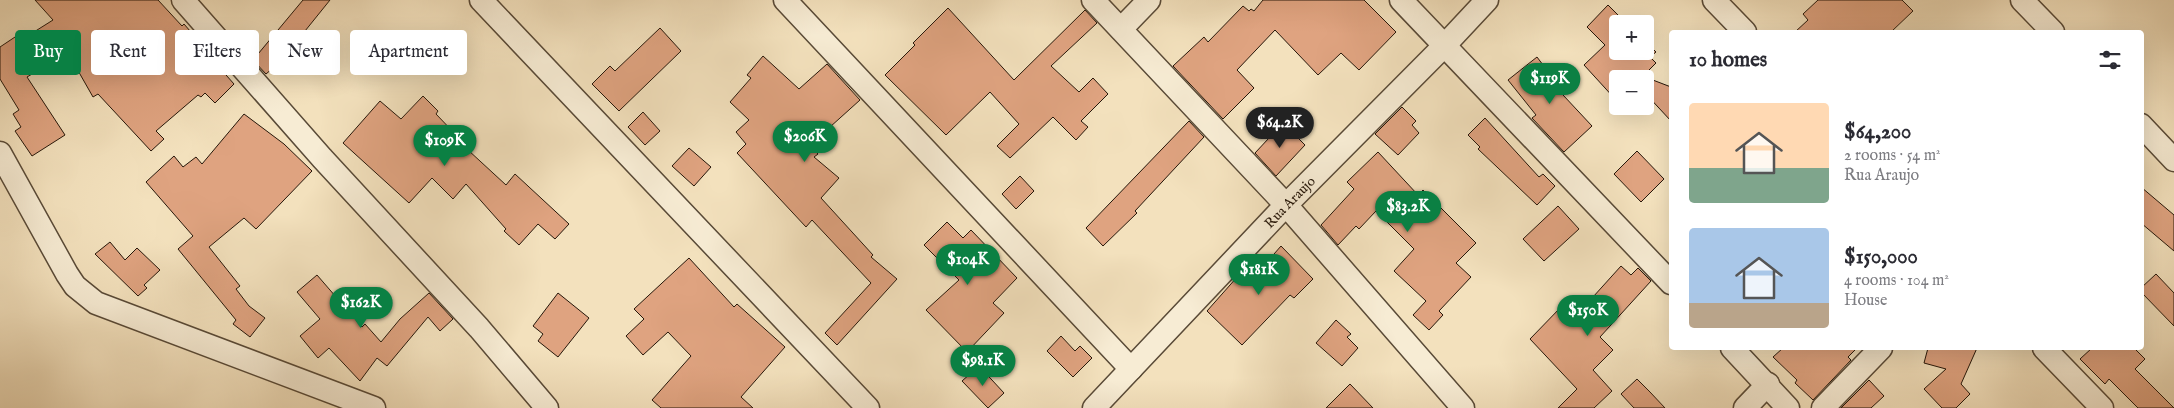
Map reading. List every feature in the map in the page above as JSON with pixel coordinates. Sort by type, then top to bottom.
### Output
[{"type":"street","points":[[183,0],[322,158],[479,328],[547,408]]},
{"type":"street","points":[[481,0],[868,408]]},
{"type":"street","points":[[785,0],[1131,369]]},
{"type":"street","points":[[1093,0],[1286,205],[1463,408]]},
{"type":"street","points":[[1120,30],[1149,0]]},
{"type":"street","points":[[1402,0],[1669,281]]},
{"type":"street","name":"Rua Araujo","points":[[1094,408],[1286,205],[1444,46],[1487,0]]},
{"type":"street","points":[[1714,0],[1743,30]]},
{"type":"street","points":[[2022,0],[2051,30]]},
{"type":"street","points":[[2144,128],[2174,160]]},
{"type":"street","points":[[0,153],[67,274],[76,286],[96,303],[374,408]]},
{"type":"street","points":[[1734,350],[1768,384],[1788,408]]},
{"type":"street","points":[[1824,408],[1879,350]]},
{"type":"street","points":[[2046,350],[2102,408]]},
{"type":"street","points":[[1745,408],[1768,384]]},
{"type":"building","points":[[35,0],[158,0],[182,26],[184,24],[189,30],[175,30],[175,75],[226,75],[234,84],[215,103],[205,93],[201,97],[198,95],[156,131],[164,139],[151,151],[98,94],[93,97],[80,75],[81,30],[37,30],[53,20]]},
{"type":"building","points":[[303,0],[330,0],[306,30],[278,30]]},
{"type":"building","points":[[1263,0],[1364,0],[1396,32],[1359,70],[1341,53],[1318,75],[1275,30],[1237,70],[1254,88],[1223,119],[1173,66],[1204,37],[1208,42],[1243,6],[1249,11],[1251,9],[1254,11]]},
{"type":"building","points":[[1818,0],[1902,0],[1913,11],[1893,30],[1797,30],[1808,20],[1803,14]]},
{"type":"building","points":[[1608,5],[1618,15],[1609,15],[1609,60],[1653,60],[1656,63],[1649,70],[1609,70],[1609,92],[1584,65],[1605,45],[1587,27]]},
{"type":"building","points":[[948,8],[1014,80],[1085,10],[1097,23],[1051,66],[1079,92],[1093,78],[1108,94],[1081,121],[1088,127],[1076,140],[1053,117],[1010,158],[997,146],[1019,124],[990,92],[946,135],[885,75],[915,45],[913,43]]},
{"type":"building","points":[[660,28],[681,51],[619,111],[592,84],[610,66],[615,71]]},
{"type":"building","points":[[15,37],[15,75],[30,75],[27,77],[65,135],[32,156],[15,131],[21,127],[13,114],[19,110],[0,79],[0,47]]},
{"type":"building","points":[[269,41],[269,71],[266,74],[259,66],[259,53]]},
{"type":"building","points":[[763,56],[799,89],[827,64],[860,100],[810,145],[818,154],[814,157],[839,178],[821,198],[873,255],[871,257],[897,279],[837,345],[825,333],[871,283],[812,220],[806,227],[737,153],[746,144],[736,132],[749,120],[730,102],[751,78],[747,75]]},
{"type":"building","points":[[1537,57],[1552,77],[1549,80],[1592,126],[1564,152],[1532,118],[1536,115],[1508,80]]},
{"type":"building","points":[[1654,80],[1669,86],[1669,119],[1654,103]]},
{"type":"building","points":[[423,96],[438,111],[436,114],[457,136],[455,138],[506,185],[515,174],[569,224],[555,239],[538,224],[519,245],[504,231],[506,229],[466,184],[453,199],[432,178],[409,203],[343,143],[380,101],[401,119]]},
{"type":"building","points":[[1402,107],[1416,121],[1412,125],[1419,133],[1398,155],[1375,134]]},
{"type":"building","points":[[643,112],[660,131],[645,145],[628,127]]},
{"type":"building","points":[[244,114],[284,144],[312,171],[256,229],[244,218],[209,247],[240,286],[236,289],[249,306],[265,318],[250,337],[233,324],[236,320],[178,249],[193,236],[146,182],[174,156],[183,167],[196,157],[202,164]]},
{"type":"building","points":[[1485,118],[1539,177],[1543,174],[1555,186],[1537,205],[1478,149],[1480,147],[1468,135]]},
{"type":"building","points":[[1189,121],[1204,137],[1135,211],[1137,213],[1103,246],[1086,228]]},
{"type":"building","points":[[1283,123],[1305,145],[1276,176],[1255,153]]},
{"type":"building","points":[[689,148],[711,167],[694,186],[672,166]]},
{"type":"building","points":[[1637,151],[1664,179],[1641,202],[1614,174]]},
{"type":"building","points":[[1378,152],[1418,195],[1423,190],[1476,243],[1456,263],[1471,277],[1439,311],[1443,315],[1429,330],[1413,315],[1426,301],[1394,271],[1414,249],[1376,211],[1359,229],[1356,226],[1338,245],[1321,225],[1354,189],[1347,182]]},
{"type":"building","points":[[1020,176],[1034,191],[1016,209],[1002,194]]},
{"type":"building","points":[[2144,190],[2174,215],[2174,251],[2144,226]]},
{"type":"building","points":[[1558,206],[1579,229],[1544,261],[1523,239]]},
{"type":"building","points":[[947,222],[963,238],[971,230],[1017,278],[993,303],[1004,313],[967,352],[926,310],[959,280],[924,245]]},
{"type":"building","points":[[110,242],[125,260],[137,248],[160,270],[144,285],[147,288],[138,296],[95,254]]},
{"type":"building","points":[[1281,246],[1313,279],[1294,298],[1290,295],[1242,345],[1207,311],[1238,276],[1247,285]]},
{"type":"building","points":[[689,258],[734,307],[737,304],[785,347],[741,397],[753,408],[661,408],[652,400],[691,356],[668,332],[643,355],[626,336],[644,319],[634,309]]},
{"type":"building","points":[[1621,266],[1631,275],[1638,268],[1651,281],[1600,337],[1613,350],[1593,370],[1612,391],[1594,408],[1558,408],[1577,389],[1530,339],[1562,306],[1574,318]]},
{"type":"building","points":[[2156,274],[2174,293],[2174,326],[2144,295],[2144,285]]},
{"type":"building","points":[[317,275],[362,327],[365,324],[381,342],[400,319],[429,293],[453,319],[440,331],[428,317],[387,366],[377,358],[360,381],[329,348],[318,358],[300,336],[320,319],[297,292]]},
{"type":"building","points":[[558,293],[589,318],[558,357],[538,341],[543,334],[533,326]]},
{"type":"building","points":[[1336,320],[1351,334],[1347,337],[1358,348],[1342,366],[1316,343]]},
{"type":"building","points":[[1061,336],[1075,351],[1080,346],[1092,358],[1073,377],[1047,351]]},
{"type":"building","points":[[1781,350],[1855,350],[1848,357],[1851,360],[1813,400],[1795,383],[1797,380],[1773,357]]},
{"type":"building","points":[[1927,350],[1976,350],[1961,384],[1970,394],[1956,408],[1942,408],[1924,389],[1946,369],[1924,363]]},
{"type":"building","points":[[2090,350],[2136,350],[2145,359],[2135,369],[2174,408],[2138,408],[2109,379],[2105,384],[2080,359]]},
{"type":"building","points":[[979,366],[1004,393],[988,408],[962,381]]},
{"type":"building","points":[[1637,379],[1665,408],[1634,408],[1621,394]]},
{"type":"building","points":[[1869,380],[1884,396],[1871,408],[1841,408]]},
{"type":"building","points":[[1350,384],[1373,408],[1326,408]]}]
